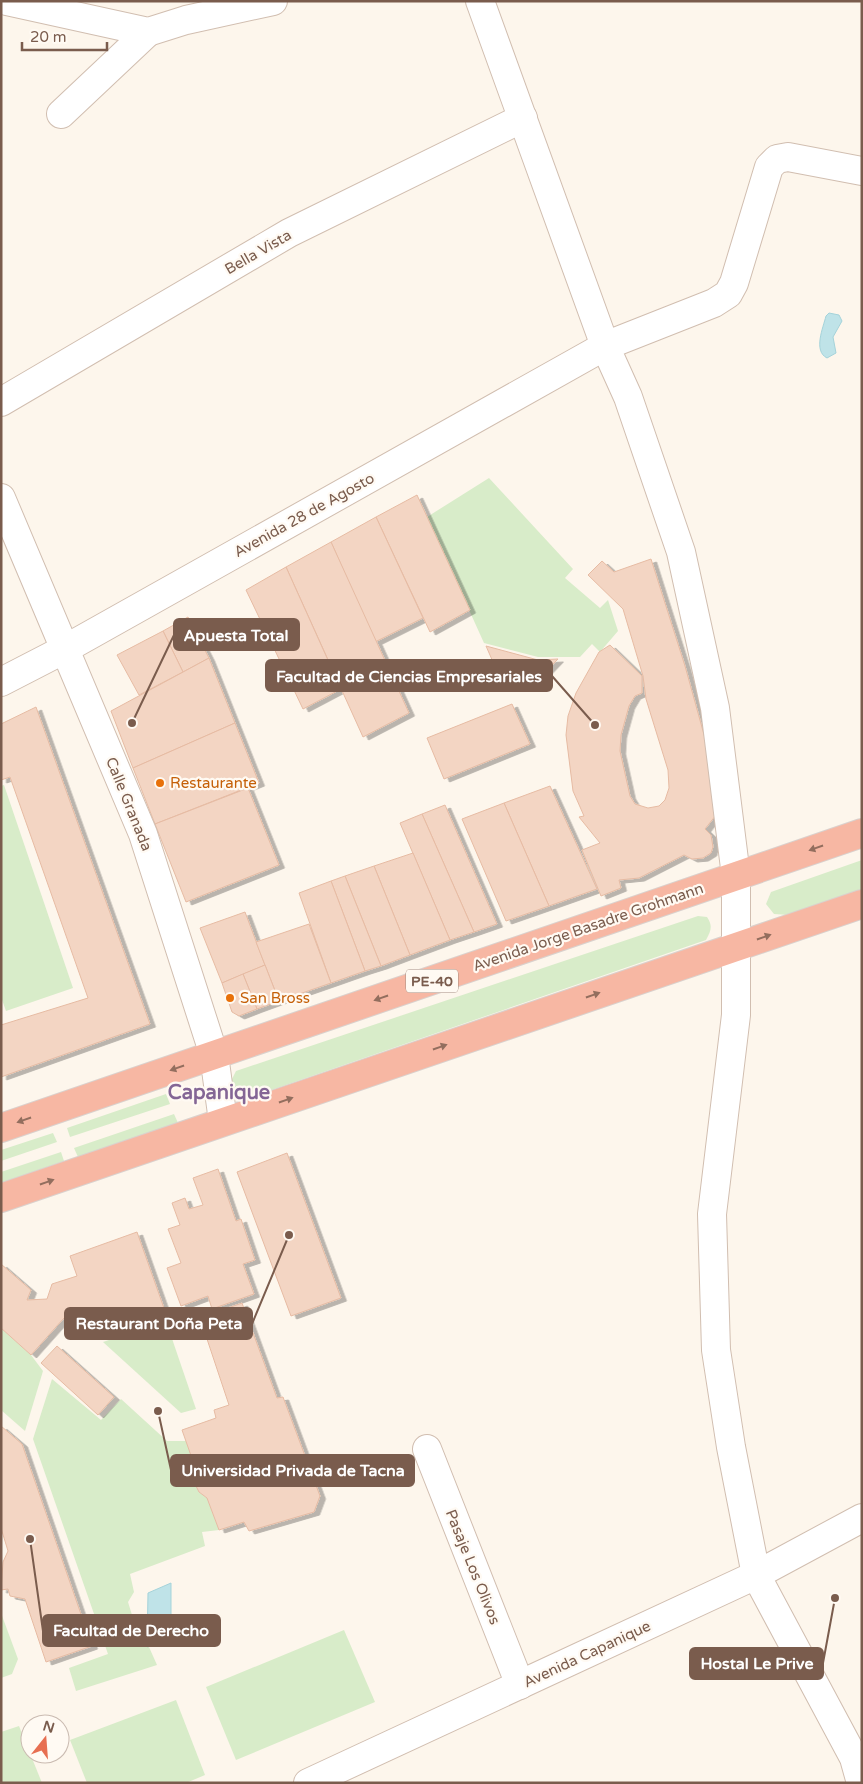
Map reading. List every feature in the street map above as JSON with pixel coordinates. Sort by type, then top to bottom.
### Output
[{"type":"highway","name":"Avenida Jorge Basadre Grohmann","points":[[1,1128],[862,833]]},
{"type":"highway","points":[[1,1198],[862,904]]},
{"type":"street","points":[[7,1],[148,32]]},
{"type":"street","points":[[61,114],[148,32],[186,20],[273,1]]},
{"type":"street","points":[[480,1],[606,346],[628,397],[681,552],[715,708],[736,876],[737,946],[736,1016],[712,1214],[716,1350],[731,1448],[756,1575],[859,1765]]},
{"type":"street","name":"Bella Vista","points":[[1,402],[289,233],[523,118]]},
{"type":"street","name":"Avenida 28 de Agosto","points":[[1,682],[65,649],[606,346],[714,303],[728,294],[738,272],[769,167],[777,159],[788,157],[862,171]]},
{"type":"street","name":"Calle Granada","points":[[1,498],[143,834],[214,1055],[223,1121]]},
{"type":"street","name":"Pasaje Los Olivos","points":[[427,1449],[520,1685]]},
{"type":"street","name":"Avenida Capanique","points":[[308,1783],[756,1575],[862,1518]]},
{"type":"green space","points":[[489,478],[573,569],[565,578],[600,608],[608,600],[618,631],[600,652],[592,644],[580,657],[538,657],[484,643],[427,517]]},
{"type":"green space","points":[[4,785],[73,988],[6,1011],[1,997],[1,786]]},
{"type":"green space","points":[[862,860],[862,891],[789,915],[774,914],[766,904],[771,892]]},
{"type":"green space","points":[[698,916],[707,917],[711,926],[706,940],[254,1096],[243,1095],[233,1088],[232,1079],[236,1071]]},
{"type":"green space","points":[[166,1094],[170,1104],[70,1137],[67,1128]]},
{"type":"green space","points":[[174,1114],[178,1123],[78,1157],[74,1148]]},
{"type":"green space","points":[[53,1133],[57,1142],[1,1161],[1,1150]]},
{"type":"green space","points":[[61,1152],[64,1161],[1,1183],[1,1172]]},
{"type":"green space","points":[[166,1321],[196,1409],[181,1413],[103,1342]]},
{"type":"green space","points":[[1,1328],[31,1355],[43,1371],[25,1431],[1,1410]]},
{"type":"green space","points":[[52,1379],[101,1420],[121,1399],[167,1441],[187,1441],[195,1467],[193,1475],[195,1484],[199,1492],[207,1498],[219,1530],[202,1532],[205,1546],[130,1574],[134,1592],[128,1602],[132,1615],[137,1620],[157,1665],[76,1691],[69,1668],[108,1654],[33,1439]]},
{"type":"green space","points":[[1,1613],[18,1659],[12,1674],[1,1678]]},
{"type":"green space","points":[[344,1630],[375,1702],[236,1760],[206,1687]]},
{"type":"green space","points":[[176,1700],[205,1775],[186,1783],[87,1783],[70,1740]]},
{"type":"green space","points":[[19,1726],[20,1764],[34,1764],[42,1783],[1,1783],[1,1732]]},
{"type":"water","points":[[829,313],[839,315],[842,321],[833,337],[836,353],[827,358],[821,350],[820,339],[826,316]]},
{"type":"water","points":[[171,1583],[171,1636],[147,1647],[148,1593]]},
{"type":"building","points":[[417,495],[470,610],[430,632],[376,517]]},
{"type":"building","points":[[376,517],[423,618],[375,642],[331,542]]},
{"type":"building","points":[[331,542],[409,713],[363,737],[286,567]]},
{"type":"building","points":[[651,559],[685,666],[716,778],[716,815],[705,829],[711,835],[713,847],[711,853],[703,858],[692,859],[684,855],[639,878],[619,880],[621,888],[601,896],[582,850],[600,843],[579,817],[584,816],[573,791],[566,735],[568,716],[576,693],[599,652],[610,645],[642,676],[642,693],[635,696],[629,706],[621,735],[620,751],[630,796],[635,804],[648,808],[659,806],[665,800],[669,788],[668,770],[646,699],[643,676],[623,609],[588,575],[602,561],[614,572]]},
{"type":"building","points":[[286,567],[341,689],[303,709],[246,590]]},
{"type":"building","points":[[188,617],[209,658],[183,672],[163,631]]},
{"type":"building","points":[[163,631],[183,672],[139,695],[117,655]]},
{"type":"building","points":[[486,646],[538,660],[558,659],[533,685],[521,688],[504,687]]},
{"type":"building","points":[[209,658],[235,723],[133,768],[111,711]]},
{"type":"building","points":[[512,704],[530,744],[444,779],[427,738]]},
{"type":"building","points":[[36,707],[150,1024],[1,1077],[1,1025],[88,998],[10,777],[1,780],[1,724]]},
{"type":"building","points":[[235,723],[259,783],[155,824],[133,768]]},
{"type":"building","points":[[550,786],[597,889],[549,906],[504,803]]},
{"type":"building","points":[[248,788],[279,865],[186,902],[155,824]]},
{"type":"building","points":[[504,803],[549,906],[506,921],[462,819]]},
{"type":"building","points":[[445,805],[497,924],[474,932],[422,814]]},
{"type":"building","points":[[422,814],[474,932],[450,940],[400,823]]},
{"type":"building","points":[[413,853],[450,940],[410,955],[374,866]]},
{"type":"building","points":[[374,866],[410,955],[381,966],[345,876]]},
{"type":"building","points":[[345,876],[381,966],[365,971],[331,881]]},
{"type":"building","points":[[331,881],[365,971],[331,983],[299,893]]},
{"type":"building","points":[[245,912],[265,965],[222,983],[200,928]]},
{"type":"building","points":[[309,924],[331,983],[279,1001],[256,942]]},
{"type":"building","points":[[265,965],[279,1001],[257,1009],[243,974]]},
{"type":"building","points":[[243,974],[257,1009],[239,1016],[232,1012],[222,983]]},
{"type":"building","points":[[287,1153],[341,1298],[291,1316],[237,1172]]},
{"type":"building","points":[[218,1169],[236,1221],[241,1219],[255,1260],[243,1264],[254,1294],[212,1309],[208,1296],[181,1306],[167,1268],[181,1263],[168,1229],[180,1225],[172,1203],[185,1198],[189,1209],[203,1205],[193,1178]]},
{"type":"building","points":[[137,1232],[165,1311],[95,1335],[86,1310],[64,1318],[31,1355],[1,1328],[1,1264],[31,1290],[27,1300],[47,1299],[52,1284],[77,1276],[70,1256]]},
{"type":"building","points":[[242,1303],[277,1398],[283,1397],[320,1496],[314,1512],[249,1531],[244,1522],[219,1530],[207,1498],[199,1492],[195,1484],[193,1475],[195,1467],[182,1430],[216,1418],[214,1410],[229,1405],[200,1318]]},
{"type":"building","points":[[57,1346],[114,1397],[98,1415],[41,1363]]},
{"type":"building","points":[[1,1426],[22,1444],[92,1646],[46,1662],[25,1599],[10,1596],[8,1589],[1,1590],[3,1562],[8,1551],[1,1528]]},
{"type":"place","name":"Apuesta Total","points":[[132,723]]},
{"type":"place","name":"Facultad de Ciencias Empresariales","points":[[595,725]]},
{"type":"place","name":"Restaurante","points":[[160,783]]},
{"type":"place","name":"San Bross","points":[[230,998]]},
{"type":"place","name":"Restaurant Doña Peta","points":[[289,1235]]},
{"type":"place","name":"Universidad Privada de Tacna","points":[[158,1411]]},
{"type":"place","name":"Facultad de Derecho","points":[[30,1539]]},
{"type":"place","name":"Hostal Le Prive","points":[[835,1598]]},
{"type":"district","name":"Capanique","points":[[219,1092]]}]
